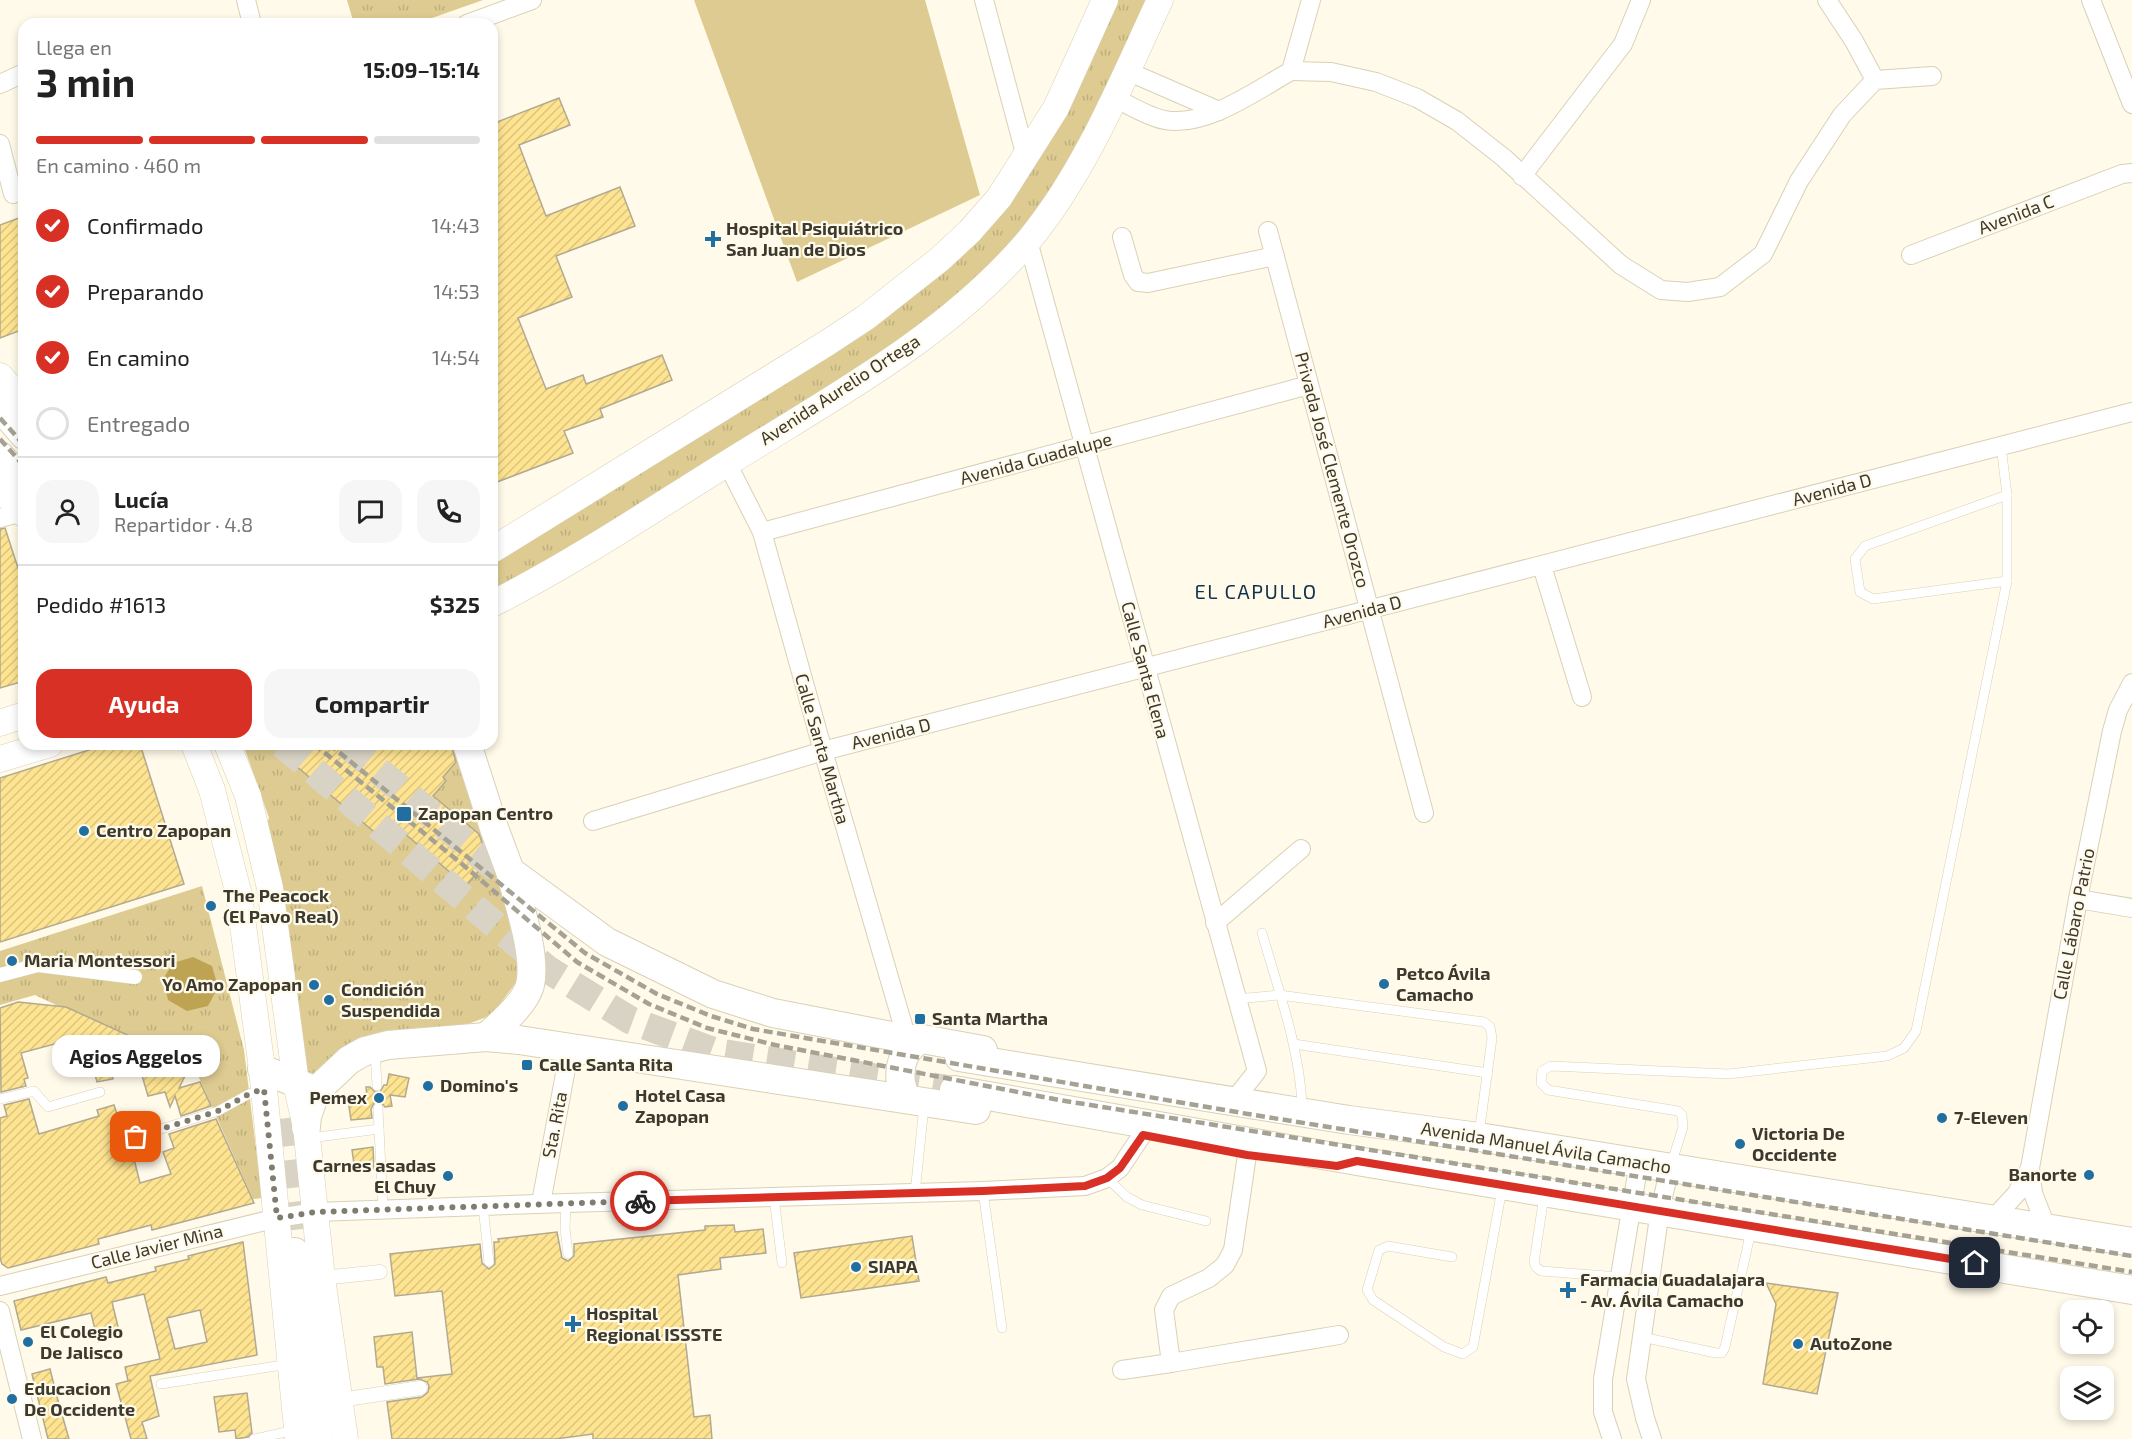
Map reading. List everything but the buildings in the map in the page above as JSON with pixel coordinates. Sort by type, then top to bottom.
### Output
[{"type":"main road","points":[[498,546],[866,318],[940,259],[970,231],[999,198],[1026,156],[1056,108],[1106,0]]},
{"type":"main road","name":"Avenida Aurelio Ortega","points":[[498,601],[564,565],[885,365],[980,291],[1028,241],[1050,213],[1077,168],[1120,86],[1160,0]]},
{"type":"main road","points":[[0,376],[18,396]]},
{"type":"main road","points":[[0,407],[18,428]]},
{"type":"main road","points":[[0,456],[18,476]]},
{"type":"main road","points":[[0,488],[16,515]]},
{"type":"main road","points":[[0,723],[18,717]]},
{"type":"main road","points":[[0,759],[30,750]]},
{"type":"main road","points":[[196,750],[212,790],[239,895],[263,1079],[290,1364],[304,1436]]},
{"type":"main road","points":[[229,750],[248,796],[270,888],[306,1087],[307,1133],[322,1278],[345,1439]]},
{"type":"main road","points":[[469,750],[510,872],[527,938],[531,969],[530,987],[509,1018],[486,1037]]},
{"type":"main road","points":[[510,872],[607,942],[713,994],[773,1012],[914,1039],[1359,1113],[1426,1129]]},
{"type":"main road","points":[[263,1079],[306,1087],[349,1060],[374,1048],[486,1037],[570,1047],[1143,1135],[1247,1155],[1337,1166],[1357,1161]]},
{"type":"main road","points":[[914,1039],[902,1063],[900,1084],[916,1100]]},
{"type":"main road","name":"Avenida Manuel Ávila Camacho","points":[[959,1057],[1348,1120],[1426,1129],[1639,1162],[2132,1242]]},
{"type":"main road","points":[[954,1090],[1357,1161],[2132,1290]]},
{"type":"main road","points":[[295,1252],[304,1436]]},
{"type":"street","points":[[246,0],[250,18]]},
{"type":"street","points":[[483,18],[532,0]]},
{"type":"street","points":[[984,0],[1026,156]]},
{"type":"street","points":[[1291,71],[1311,0]]},
{"type":"street","points":[[1522,176],[1623,44],[1641,0]]},
{"type":"street","points":[[1827,0],[1854,41],[1875,80]]},
{"type":"street","points":[[2091,0],[2132,104]]},
{"type":"street","points":[[1120,86],[1164,120],[1189,121],[1204,118],[1219,111],[1291,71],[1331,72],[1376,82],[1417,98],[1458,121],[1504,158],[1621,265],[1661,290],[1688,292],[1720,287],[1764,254],[1799,181],[1842,115],[1875,80],[1932,76]]},
{"type":"street","points":[[1,83],[18,76]]},
{"type":"street","points":[[1120,86],[1219,111]]},
{"type":"street","points":[[0,144],[12,194]]},
{"type":"street","name":"Avenida C","points":[[1911,255],[2128,169]]},
{"type":"street","name":"Privada José Clemente Orozco","points":[[1268,231],[1424,813]]},
{"type":"street","points":[[1122,237],[1132,275],[1138,282],[1148,284],[1275,256]]},
{"type":"street","name":"Calle Santa Elena","points":[[1028,241],[1257,1071],[1239,1094]]},
{"type":"street","name":"Avenida Guadalupe","points":[[762,532],[1310,385]]},
{"type":"street","name":"Avenida D","points":[[593,821],[823,751],[2132,412]]},
{"type":"street","name":"Calle Santa Martha","points":[[727,463],[762,532],[823,751],[914,1039]]},
{"type":"street","points":[[1542,566],[1582,697]]},
{"type":"street","name":"Calle Lábaro Patrio","points":[[2047,1228],[2033,1193],[2030,1168],[2078,899],[2112,731],[2118,710],[2132,683]]},
{"type":"street","points":[[1215,923],[1301,849]]},
{"type":"street","points":[[2078,899],[2132,908]]},
{"type":"street","points":[[0,975],[38,965],[135,977]]},
{"type":"street","name":"Sta. Rita","points":[[541,1203],[570,1047]]},
{"type":"street","points":[[1107,1178],[1120,1168],[1143,1135]]},
{"type":"street","points":[[1171,1363],[1164,1310],[1171,1296],[1209,1278],[1225,1265],[1233,1250],[1247,1155]]},
{"type":"street","points":[[1612,1439],[1603,1412],[1603,1386],[1639,1162]]},
{"type":"street","points":[[1652,1439],[1636,1379],[1660,1210],[1670,1167]]},
{"type":"street","name":"Calle Lábaro Patrio","points":[[1992,1220],[2017,1192],[2030,1168]]},
{"type":"street","name":"Calle Javier Mina","points":[[0,1286],[277,1218],[316,1212],[541,1203],[983,1191],[1085,1186],[1107,1178]]},
{"type":"street","points":[[322,1278],[380,1272]]},
{"type":"street","points":[[0,1311],[32,1439]]},
{"type":"street","points":[[1122,1370],[1339,1335]]},
{"type":"street","points":[[340,1400],[420,1388]]},
{"type":"lane","points":[[1670,1167],[1683,1127],[1682,1115],[1678,1111],[1548,1090],[1541,1083],[1542,1071],[1551,1066],[1728,1074],[1887,1056],[1904,1047],[1916,1031],[2007,581],[2007,495],[2001,446]]},
{"type":"lane","points":[[2007,495],[1865,546],[1854,559],[1860,592],[1873,599],[2007,581]]},
{"type":"lane","points":[[1262,933],[1294,1044],[1302,1104]]},
{"type":"lane","points":[[1236,999],[1279,995],[1484,1022],[1490,1027],[1492,1038],[1479,1137]]},
{"type":"lane","points":[[1294,1044],[1488,1073]]},
{"type":"lane","points":[[374,1048],[377,1086]]},
{"type":"lane","points":[[136,1137],[218,1111],[251,1093],[263,1079]]},
{"type":"lane","points":[[0,1099],[34,1091],[48,1107],[100,1092]]},
{"type":"lane","points":[[915,1193],[916,1100]]},
{"type":"lane","points":[[378,1108],[383,1210]]},
{"type":"lane","points":[[307,1133],[379,1129]]},
{"type":"lane","points":[[1107,1178],[1127,1197],[1142,1205],[1206,1221]]},
{"type":"lane","points":[[1452,1257],[1388,1246],[1380,1250],[1377,1255],[1367,1290],[1373,1300],[1444,1347],[1463,1354],[1473,1347],[1502,1184]]},
{"type":"lane","points":[[983,1191],[1002,1328]]},
{"type":"lane","points":[[1545,1191],[1534,1262],[1536,1267],[1541,1271],[1620,1277]]},
{"type":"lane","points":[[774,1197],[782,1263]]},
{"type":"lane","points":[[566,1203],[565,1228],[568,1254]]},
{"type":"lane","points":[[483,1206],[489,1262]]},
{"type":"lane","points":[[1642,1338],[1722,1353],[1752,1226]]},
{"type":"lane","points":[[161,1383],[290,1364]]},
{"type":"lane","points":[[254,1439],[304,1436]]},
{"type":"green space","points":[[347,0],[483,0],[432,18],[352,18]]},
{"type":"green space","points":[[694,0],[925,0],[980,195],[797,282]]},
{"type":"green space","points":[[1113,0],[1151,0],[1124,63],[1031,228],[890,355],[498,594],[498,555],[955,254]]},
{"type":"green space","points":[[245,750],[462,750],[486,824],[517,956],[517,981],[492,1015],[310,1076],[305,1072],[264,830],[269,818]]},
{"type":"green space","points":[[202,886],[244,1050],[262,1198],[253,1199],[196,1071],[35,995],[0,1005],[0,951]]},
{"type":"shaded area","points":[[193,957],[212,966],[218,987],[208,1006],[187,1011],[168,1000],[163,979],[173,963]]},
{"type":"tunnel","points":[[289,750],[547,969],[630,1020],[716,1052],[954,1090]]},
{"type":"tunnel","points":[[353,750],[520,888]]},
{"type":"tunnel","points":[[279,1119],[295,1252]]},
{"type":"railway","points":[[0,418],[18,438]]},
{"type":"railway","points":[[0,439],[18,459]]},
{"type":"railway","points":[[321,750],[462,864],[577,962],[649,1004],[707,1028],[775,1045],[1059,1100],[2132,1272]]},
{"type":"railway","points":[[336,750],[585,953],[657,994],[711,1016],[753,1029],[1248,1114],[2132,1256]]},
{"type":"way so far","points":[[136,1137],[218,1111],[251,1093],[264,1089],[277,1218],[316,1212],[640,1201]]},
{"type":"place","name":"Hospital Psiquiátrico San Juan de Dios","points":[[713,239]]},
{"type":"place","name":"Zapopan Centro","points":[[404,814]]},
{"type":"place","name":"Centro Zapopan","points":[[84,831]]},
{"type":"place","name":"The Peacock (El Pavo Real)","points":[[211,906]]},
{"type":"place","name":"Maria Montessori","points":[[12,961]]},
{"type":"place","name":"Petco Ávila Camacho","points":[[1384,984]]},
{"type":"place","name":"Yo Amo Zapopan","points":[[314,985]]},
{"type":"place","name":"Condición Suspendida","points":[[329,1000]]},
{"type":"place","name":"Santa Martha","points":[[920,1019]]},
{"type":"place","name":"Calle Santa Rita","points":[[527,1065]]},
{"type":"place","name":"Domino's","points":[[428,1086]]},
{"type":"place","name":"Pemex","points":[[379,1098]]},
{"type":"place","name":"Hotel Casa Zapopan","points":[[623,1106]]},
{"type":"place","name":"7-Eleven","points":[[1942,1118]]},
{"type":"place","name":"Agios Aggelos","points":[[136,1137]]},
{"type":"place","name":"Victoria De Occidente","points":[[1740,1144]]},
{"type":"place","name":"Banorte","points":[[2089,1175]]},
{"type":"place","name":"Carnes asadas El Chuy","points":[[448,1176]]},
{"type":"place","name":"SIAPA","points":[[856,1267]]},
{"type":"place","name":"Farmacia Guadalajara - Av. Ávila Camacho","points":[[1568,1290]]},
{"type":"place","name":"Hospital Regional ISSSTE","points":[[573,1324]]},
{"type":"place","name":"El Colegio De Jalisco","points":[[28,1342]]},
{"type":"place","name":"AutoZone","points":[[1798,1344]]},
{"type":"place","name":"Educacion De Occidente","points":[[12,1399]]},
{"type":"district","name":"EL CAPULLO","points":[[1256,592]]},
{"type":"route","points":[[640,1201],[1085,1186],[1107,1178],[1120,1168],[1143,1135],[1247,1155],[1337,1166],[1357,1161],[1975,1263]]}]
